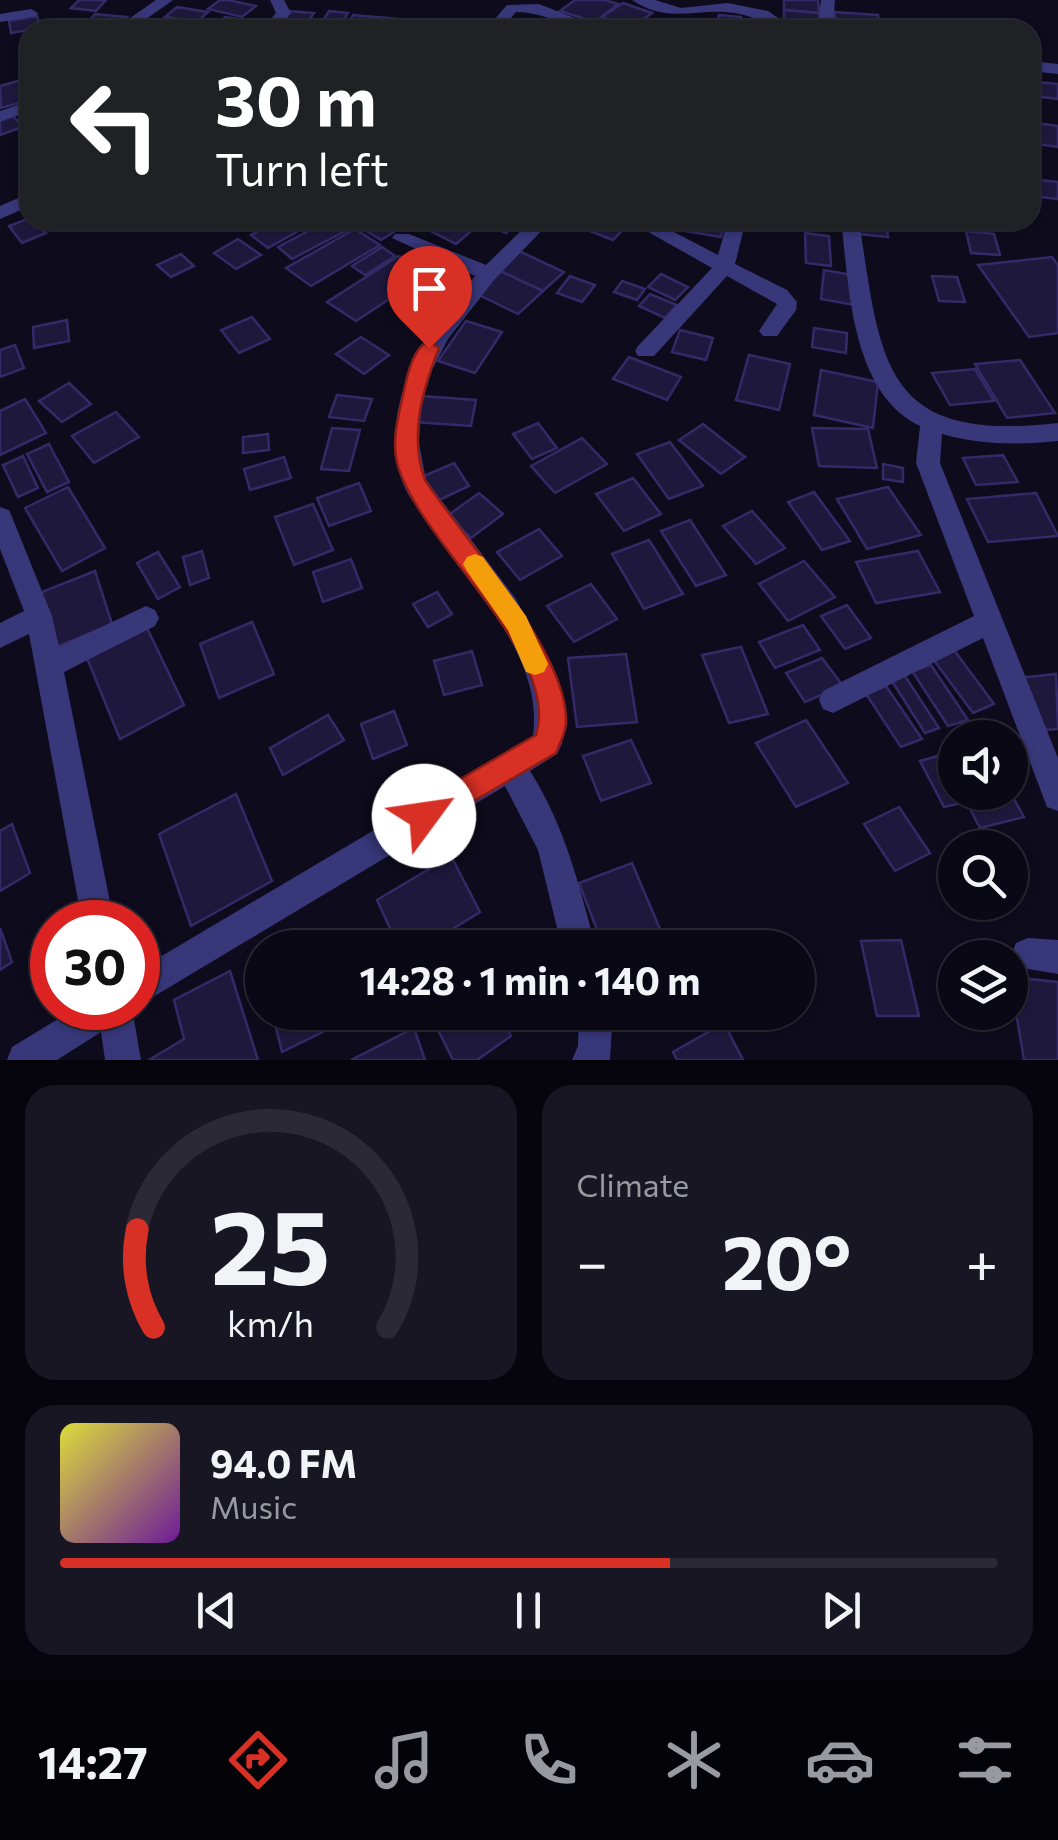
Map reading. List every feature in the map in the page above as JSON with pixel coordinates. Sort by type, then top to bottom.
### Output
[{"type":"street","points":[[136,20],[166,0]]},
{"type":"street","points":[[277,0],[284,13],[278,20]]},
{"type":"street","points":[[549,12],[564,0]]},
{"type":"street","points":[[639,0],[728,7],[758,20]]},
{"type":"street","points":[[502,20],[512,8],[529,6],[569,20]]},
{"type":"street","points":[[0,18],[30,13]]},
{"type":"street","points":[[160,976],[547,744],[553,724],[550,697],[518,624],[415,483],[406,459],[416,380],[429,348],[487,273],[532,230]]},
{"type":"street","points":[[656,230],[768,286],[787,302],[786,310],[770,331]]},
{"type":"street","points":[[646,351],[726,266],[735,230]]},
{"type":"street","points":[[852,230],[878,361],[901,404],[932,422],[957,430],[1004,434],[1058,432]]},
{"type":"street","points":[[402,238],[487,273]]},
{"type":"street","points":[[932,422],[928,464],[989,622],[1048,743],[1058,796]]},
{"type":"street","points":[[0,517],[38,616],[94,900]]},
{"type":"street","points":[[0,636],[38,616]]},
{"type":"street","points":[[48,666],[146,618]]},
{"type":"street","points":[[833,700],[989,622]]},
{"type":"street","points":[[510,765],[541,818],[554,850],[574,930]]},
{"type":"street","points":[[25,1060],[72,1030]]},
{"type":"street","points":[[118,1030],[123,1060]]},
{"type":"street","points":[[590,1060],[596,1052],[596,1030]]},
{"type":"building","points":[[79,0],[106,0],[96,11],[71,8]]},
{"type":"building","points":[[220,0],[256,6],[242,17],[208,9]]},
{"type":"building","points":[[575,0],[618,4],[598,20],[560,11]]},
{"type":"building","points":[[784,0],[818,0],[819,13],[784,10]]},
{"type":"building","points":[[623,3],[652,13],[642,20],[602,17]]},
{"type":"building","points":[[177,7],[208,12],[199,20],[165,17]]},
{"type":"building","points":[[784,10],[819,13],[819,20],[784,20]]},
{"type":"building","points":[[288,11],[314,13],[309,20],[280,20]]},
{"type":"building","points":[[329,11],[348,13],[343,20],[323,20]]},
{"type":"building","points":[[834,12],[878,15],[879,20],[835,20]]},
{"type":"building","points":[[95,14],[127,17],[124,20],[90,20]]},
{"type":"building","points":[[353,15],[377,17],[376,20],[350,20]]},
{"type":"building","points":[[719,15],[741,17],[740,20],[718,20]]},
{"type":"building","points":[[37,16],[38,20],[20,20],[20,31],[11,33],[9,21]]},
{"type":"building","points":[[20,80],[20,103],[1,108],[0,86]]},
{"type":"building","points":[[1040,82],[1058,84],[1058,99],[1042,97]]},
{"type":"building","points":[[11,114],[20,128],[0,135],[0,118]]},
{"type":"building","points":[[1040,123],[1058,126],[1058,147],[1040,144]]},
{"type":"building","points":[[1040,180],[1058,182],[1058,199],[1040,197]]},
{"type":"building","points":[[20,222],[20,230],[46,233],[22,243],[9,226]]},
{"type":"building","points":[[260,230],[300,230],[268,248],[251,235]]},
{"type":"building","points":[[310,230],[347,230],[292,259],[278,247]]},
{"type":"building","points":[[353,230],[380,245],[311,286],[286,268]]},
{"type":"building","points":[[365,230],[397,230],[381,240]]},
{"type":"building","points":[[429,230],[472,230],[456,244]]},
{"type":"building","points":[[587,230],[622,230],[613,240]]},
{"type":"building","points":[[679,230],[723,230],[721,237]]},
{"type":"building","points":[[859,230],[887,230],[888,237],[859,234]]},
{"type":"building","points":[[966,231],[994,234],[1000,255],[971,253]]},
{"type":"building","points":[[805,233],[829,236],[831,266],[806,263]]},
{"type":"building","points":[[238,239],[261,255],[236,269],[214,253]]},
{"type":"building","points":[[382,247],[395,256],[365,275],[352,266]]},
{"type":"building","points":[[519,251],[564,272],[543,291],[498,270]]},
{"type":"building","points":[[181,254],[194,266],[171,277],[157,265]]},
{"type":"building","points":[[399,256],[427,274],[356,321],[327,302]]},
{"type":"building","points":[[1052,257],[1058,265],[1058,333],[1029,337],[978,265]]},
{"type":"building","points":[[498,270],[543,291],[518,314],[473,292]]},
{"type":"building","points":[[824,270],[858,276],[855,305],[821,299]]},
{"type":"building","points":[[661,274],[688,287],[675,300],[648,287]]},
{"type":"building","points":[[570,276],[595,285],[582,302],[557,293]]},
{"type":"building","points":[[932,276],[957,277],[965,302],[939,301]]},
{"type":"building","points":[[622,281],[645,289],[637,300],[614,292]]},
{"type":"building","points":[[650,294],[677,305],[665,318],[639,306]]},
{"type":"building","points":[[252,317],[270,339],[239,353],[221,330]]},
{"type":"building","points":[[67,320],[69,341],[34,348],[33,327]]},
{"type":"building","points":[[466,321],[502,332],[475,373],[438,361]]},
{"type":"building","points":[[814,328],[847,333],[846,353],[812,347]]},
{"type":"building","points":[[680,330],[713,338],[706,360],[672,352]]},
{"type":"building","points":[[361,337],[389,355],[364,374],[336,354]]},
{"type":"building","points":[[15,345],[24,368],[0,377],[0,350]]},
{"type":"building","points":[[749,355],[790,364],[779,410],[736,400]]},
{"type":"building","points":[[629,357],[681,377],[667,400],[613,379]]},
{"type":"building","points":[[1020,360],[1055,413],[1007,418],[975,364]]},
{"type":"building","points":[[975,369],[994,401],[950,405],[932,373]]},
{"type":"building","points":[[821,370],[878,382],[873,428],[814,415]]},
{"type":"building","points":[[69,383],[91,404],[62,422],[39,401]]},
{"type":"building","points":[[337,395],[372,399],[364,421],[329,417]]},
{"type":"building","points":[[420,396],[476,400],[471,426],[415,422]]},
{"type":"building","points":[[25,399],[46,433],[0,455],[0,411]]},
{"type":"building","points":[[116,412],[139,437],[94,463],[72,436]]},
{"type":"building","points":[[538,423],[557,448],[532,459],[513,434]]},
{"type":"building","points":[[703,424],[745,457],[721,474],[679,440]]},
{"type":"building","points":[[332,428],[360,430],[349,471],[321,469]]},
{"type":"building","points":[[812,428],[868,429],[877,468],[819,466]]},
{"type":"building","points":[[268,434],[269,450],[243,453],[243,437]]},
{"type":"building","points":[[582,438],[607,464],[555,493],[531,466]]},
{"type":"building","points":[[670,442],[703,486],[669,499],[637,454]]},
{"type":"building","points":[[49,444],[69,482],[47,492],[27,454]]},
{"type":"building","points":[[1003,455],[1018,482],[976,485],[963,458]]},
{"type":"building","points":[[23,456],[38,488],[18,497],[3,465]]},
{"type":"building","points":[[284,457],[291,478],[250,490],[244,469]]},
{"type":"building","points":[[454,463],[469,486],[433,503],[417,479]]},
{"type":"building","points":[[883,464],[903,468],[903,482],[883,479]]},
{"type":"building","points":[[633,478],[661,514],[624,531],[596,494]]},
{"type":"building","points":[[359,483],[371,511],[329,526],[317,498]]},
{"type":"building","points":[[68,487],[105,548],[62,571],[25,508]]},
{"type":"building","points":[[888,487],[921,535],[867,549],[837,499]]},
{"type":"building","points":[[814,492],[850,541],[822,550],[788,502]]},
{"type":"building","points":[[479,493],[503,514],[471,538],[447,516]]},
{"type":"building","points":[[1036,493],[1058,536],[988,542],[967,499]]},
{"type":"building","points":[[313,504],[333,550],[294,565],[275,517]]},
{"type":"building","points":[[752,511],[785,548],[756,564],[723,526]]},
{"type":"building","points":[[690,520],[726,575],[696,586],[661,531]]},
{"type":"building","points":[[539,529],[562,556],[520,580],[497,552]]},
{"type":"building","points":[[649,540],[683,594],[644,609],[612,554]]},
{"type":"building","points":[[202,551],[209,578],[190,585],[183,557]]},
{"type":"building","points":[[918,551],[940,592],[876,603],[856,562]]},
{"type":"building","points":[[158,552],[180,587],[158,599],[137,563]]},
{"type":"building","points":[[351,559],[362,588],[323,602],[313,572]]},
{"type":"building","points":[[804,561],[835,597],[788,621],[759,584]]},
{"type":"building","points":[[95,571],[112,624],[52,649],[37,594]]},
{"type":"building","points":[[591,584],[617,619],[574,642],[547,606]]},
{"type":"building","points":[[437,592],[452,614],[428,627],[413,604]]},
{"type":"building","points":[[847,605],[871,638],[845,649],[821,616]]},
{"type":"building","points":[[252,622],[274,674],[219,698],[200,644]]},
{"type":"building","points":[[803,625],[820,650],[775,668],[759,642]]},
{"type":"building","points":[[147,628],[184,705],[120,739],[87,658]]},
{"type":"building","points":[[741,647],[768,714],[729,723],[702,655]]},
{"type":"building","points":[[954,650],[994,704],[973,713],[933,659]]},
{"type":"building","points":[[472,651],[482,685],[444,695],[434,661]]},
{"type":"building","points":[[626,654],[637,722],[577,727],[568,658]]},
{"type":"building","points":[[822,658],[843,686],[805,702],[786,673]]},
{"type":"building","points":[[931,665],[968,720],[944,720],[912,671]]},
{"type":"building","points":[[903,673],[938,728],[925,733],[890,678]]},
{"type":"building","points":[[1056,674],[1058,729],[1043,730],[1018,678]]},
{"type":"building","points":[[886,686],[922,739],[901,747],[866,694]]},
{"type":"building","points":[[394,711],[407,745],[373,759],[361,724]]},
{"type":"building","points":[[328,715],[344,740],[283,775],[270,748]]},
{"type":"building","points":[[806,720],[848,783],[796,807],[756,743]]},
{"type":"building","points":[[631,740],[651,783],[601,801],[583,756]]},
{"type":"building","points":[[937,756],[938,796],[920,761]]},
{"type":"building","points":[[236,794],[272,881],[191,926],[159,834]]},
{"type":"building","points":[[899,807],[930,853],[895,871],[864,824]]},
{"type":"building","points":[[970,810],[1020,810],[1024,817],[980,828]]},
{"type":"building","points":[[12,824],[30,873],[0,891],[0,831]]},
{"type":"building","points":[[451,856],[480,912],[451,930],[391,930],[377,900]]},
{"type":"building","points":[[632,863],[660,930],[597,930],[579,883]]},
{"type":"building","points":[[0,928],[12,962],[0,970]]},
{"type":"building","points":[[901,940],[919,1016],[877,1016],[861,941]]},
{"type":"building","points":[[230,971],[245,1030],[249,1030],[258,1060],[149,1060],[184,1039],[174,1000]]},
{"type":"building","points":[[1028,979],[1058,982],[1058,1060],[1024,1060],[1019,1030],[1028,1030]]},
{"type":"building","points":[[276,1030],[327,1030],[282,1052]]},
{"type":"building","points":[[415,1030],[425,1060],[351,1060]]},
{"type":"building","points":[[438,1030],[508,1030],[511,1036],[477,1060],[453,1060]]},
{"type":"building","points":[[712,1030],[728,1030],[743,1060],[677,1060],[673,1052]]},
{"type":"slow traffic","points":[[475,564],[518,624],[535,664]]},
{"type":"route","points":[[424,816],[547,744],[553,724],[550,697],[518,624],[429,505],[406,459],[416,380],[429,348]]}]
